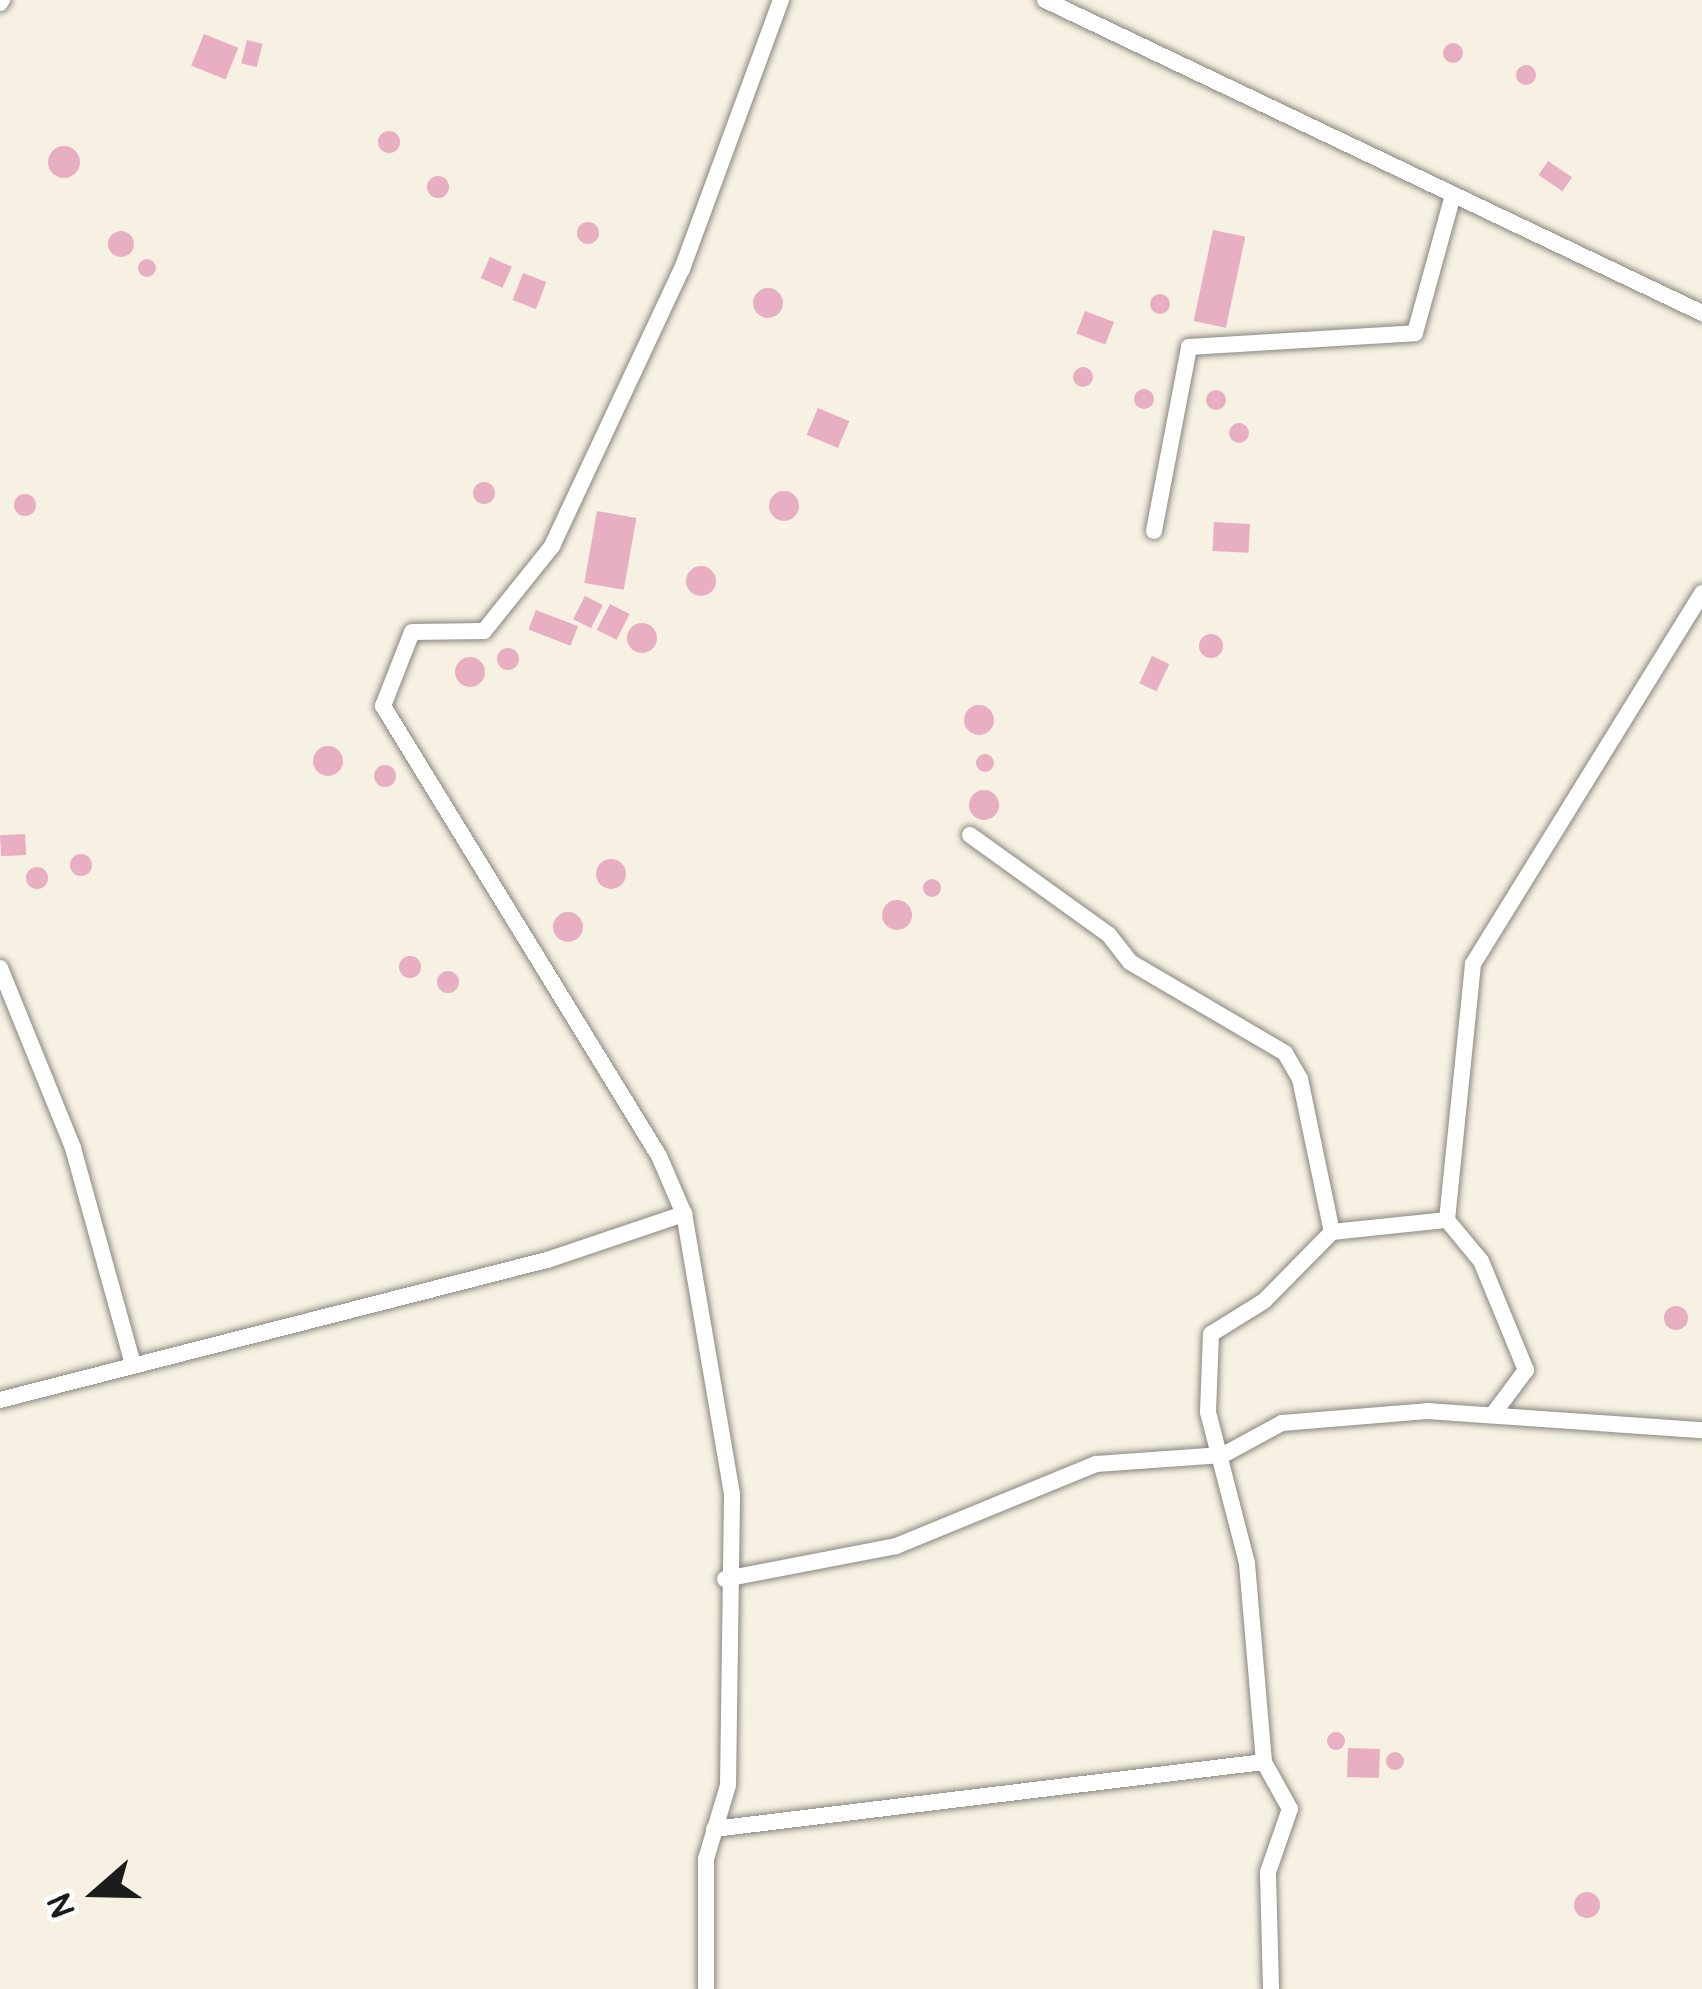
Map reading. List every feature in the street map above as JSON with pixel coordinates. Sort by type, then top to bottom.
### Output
[{"type":"street","points":[[706,1989],[706,1859],[728,1785],[725,1579],[732,1495],[684,1214],[659,1156],[383,706],[412,632],[484,631],[552,547],[682,269],[781,0]]},
{"type":"street","points":[[1045,0],[1702,313]]},
{"type":"street","points":[[1154,530],[1189,347],[1415,333],[1453,195]]},
{"type":"street","points":[[1495,1413],[1526,1370],[1481,1261],[1447,1220],[1473,964],[1702,593]]},
{"type":"street","points":[[970,835],[1109,935],[1130,962],[1285,1053],[1300,1079],[1332,1232]]},
{"type":"street","points":[[0,968],[74,1148],[133,1365]]},
{"type":"street","points":[[0,1400],[547,1260],[684,1214]]},
{"type":"street","points":[[1271,1989],[1268,1872],[1290,1809],[1264,1762],[1247,1563],[1223,1455],[1208,1412],[1211,1334],[1264,1301],[1332,1232],[1447,1220]]},
{"type":"street","points":[[725,1579],[896,1546],[1096,1464],[1223,1455],[1282,1423],[1495,1413],[1702,1430]]},
{"type":"street","points":[[714,1829],[1264,1762]]},
{"type":"building","points":[[204,34],[238,48],[226,79],[191,66]]},
{"type":"building","points":[[247,40],[263,44],[257,67],[241,63]]},
{"type":"building","points":[[1453,43],[1463,53],[1453,63],[1443,53]]},
{"type":"building","points":[[1526,65],[1536,75],[1526,85],[1516,75]]},
{"type":"building","points":[[389,131],[400,142],[389,153],[378,142]]},
{"type":"building","points":[[64,146],[75,151],[80,162],[75,173],[64,178],[53,173],[48,162],[53,151]]},
{"type":"building","points":[[1548,161],[1572,177],[1563,191],[1538,175]]},
{"type":"building","points":[[438,176],[449,187],[438,198],[427,187]]},
{"type":"building","points":[[588,222],[599,233],[588,244],[577,233]]},
{"type":"building","points":[[1213,230],[1245,237],[1226,328],[1194,321]]},
{"type":"building","points":[[121,231],[134,244],[121,257],[108,244]]},
{"type":"building","points":[[490,257],[512,267],[503,288],[481,278]]},
{"type":"building","points":[[147,259],[156,268],[147,277],[138,268]]},
{"type":"building","points":[[523,273],[546,282],[536,309],[513,300]]},
{"type":"building","points":[[768,288],[779,292],[783,303],[779,314],[768,318],[757,314],[753,303],[757,292]]},
{"type":"building","points":[[1160,294],[1170,304],[1160,314],[1150,304]]},
{"type":"building","points":[[1085,311],[1114,322],[1105,345],[1076,333]]},
{"type":"building","points":[[1083,367],[1093,377],[1083,387],[1073,377]]},
{"type":"building","points":[[1144,389],[1154,399],[1144,409],[1134,399]]},
{"type":"building","points":[[1216,390],[1226,400],[1216,410],[1206,400]]},
{"type":"building","points":[[818,408],[849,421],[838,448],[807,435]]},
{"type":"building","points":[[1239,423],[1249,433],[1239,443],[1229,433]]},
{"type":"building","points":[[484,482],[495,493],[484,504],[473,493]]},
{"type":"building","points":[[784,491],[795,495],[799,506],[795,517],[784,521],[773,517],[769,506],[773,495]]},
{"type":"building","points":[[25,494],[36,505],[25,516],[14,505]]},
{"type":"building","points":[[597,511],[636,518],[624,590],[584,583]]},
{"type":"building","points":[[1214,522],[1250,524],[1248,553],[1212,551]]},
{"type":"building","points":[[701,566],[712,570],[716,581],[712,592],[701,596],[690,592],[686,581],[690,570]]},
{"type":"building","points":[[585,596],[603,605],[591,628],[573,619]]},
{"type":"building","points":[[610,604],[630,614],[616,640],[597,630]]},
{"type":"building","points":[[536,610],[578,626],[570,646],[528,630]]},
{"type":"building","points":[[642,623],[653,627],[657,638],[653,649],[642,653],[631,649],[627,638],[631,627]]},
{"type":"building","points":[[1211,634],[1220,637],[1220,655],[1211,658],[1202,655],[1199,646],[1202,637]]},
{"type":"building","points":[[508,648],[519,659],[508,670],[497,659]]},
{"type":"building","points":[[1152,656],[1169,664],[1157,691],[1139,683]]},
{"type":"building","points":[[470,657],[481,661],[485,672],[481,683],[470,687],[459,683],[455,672],[459,661]]},
{"type":"building","points":[[979,705],[990,709],[994,720],[990,731],[979,735],[968,731],[964,720],[968,709]]},
{"type":"building","points":[[328,746],[343,761],[328,776],[313,761]]},
{"type":"building","points":[[985,754],[994,763],[985,772],[976,763]]},
{"type":"building","points":[[385,765],[396,776],[385,787],[374,776]]},
{"type":"building","points":[[984,790],[995,794],[999,805],[995,816],[984,820],[973,816],[969,805],[973,794]]},
{"type":"building","points":[[25,834],[26,855],[1,856],[0,835]]},
{"type":"building","points":[[81,854],[92,865],[81,876],[70,865]]},
{"type":"building","points":[[611,859],[622,863],[626,874],[622,885],[611,889],[600,885],[596,874],[600,863]]},
{"type":"building","points":[[37,867],[48,878],[37,889],[26,878]]},
{"type":"building","points":[[932,879],[941,888],[932,897],[923,888]]},
{"type":"building","points":[[897,900],[908,904],[912,915],[908,926],[897,930],[886,926],[882,915],[886,904]]},
{"type":"building","points":[[568,912],[579,916],[583,927],[579,938],[568,942],[557,938],[553,927],[557,916]]},
{"type":"building","points":[[410,956],[421,967],[410,978],[399,967]]},
{"type":"building","points":[[448,971],[459,982],[448,993],[437,982]]},
{"type":"building","points":[[1676,1306],[1685,1309],[1685,1327],[1676,1330],[1667,1327],[1664,1318],[1667,1309]]},
{"type":"building","points":[[1336,1732],[1345,1741],[1336,1750],[1327,1741]]},
{"type":"building","points":[[1348,1748],[1380,1749],[1379,1778],[1347,1777]]},
{"type":"building","points":[[1395,1752],[1404,1761],[1395,1770],[1386,1761]]},
{"type":"building","points":[[1587,1892],[1600,1905],[1587,1918],[1574,1905]]}]
